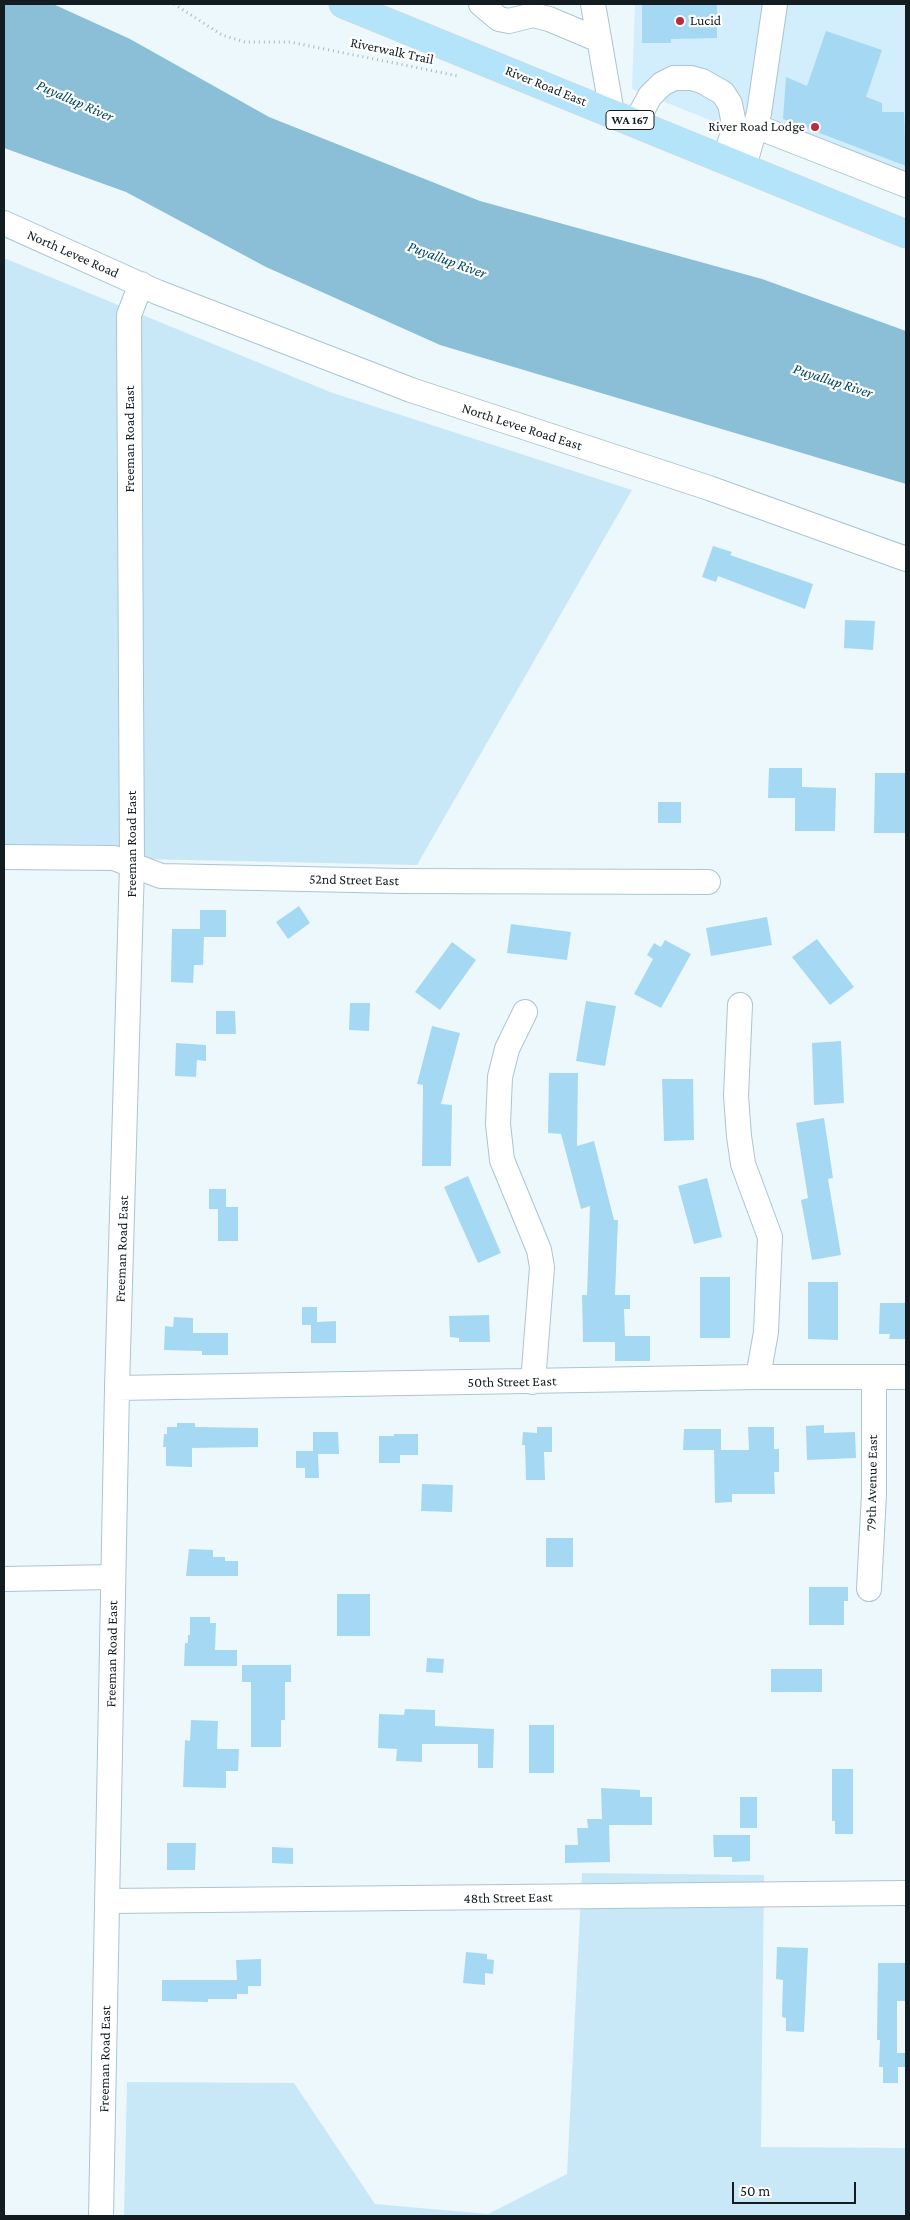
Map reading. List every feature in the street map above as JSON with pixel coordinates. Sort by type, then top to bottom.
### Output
[{"type":"main road","name":"River Road East","points":[[349,5],[906,234]]},
{"type":"street","points":[[481,4],[499,19],[509,21],[533,15],[549,19],[600,40]]},
{"type":"street","points":[[594,4],[600,40],[624,117],[662,84],[674,78],[702,81],[724,93],[730,104],[733,119],[734,163]]},
{"type":"street","points":[[734,163],[755,126],[775,4]]},
{"type":"street","points":[[755,126],[906,185]]},
{"type":"street","name":"North Levee Road","points":[[4,223],[141,284]]},
{"type":"street","name":"North Levee Road East","points":[[141,284],[411,390],[709,488],[906,559]]},
{"type":"street","name":"Freeman Road East","points":[[101,2216],[109,1902],[117,1388],[132,865],[129,315],[141,284]]},
{"type":"street","name":"52nd Street East","points":[[4,857],[114,858],[161,876],[400,881],[708,882]]},
{"type":"street","points":[[740,1006],[736,1096],[739,1136],[743,1164],[770,1237],[766,1332],[758,1377]]},
{"type":"street","points":[[525,1012],[507,1049],[500,1077],[498,1124],[502,1160],[539,1250],[542,1267],[534,1382]]},
{"type":"street","name":"50th Street East","points":[[117,1388],[758,1377],[906,1377]]},
{"type":"street","name":"79th Avenue East","points":[[869,1589],[874,1494],[874,1377]]},
{"type":"street","points":[[4,1579],[113,1577]]},
{"type":"street","name":"48th Street East","points":[[109,1902],[906,1894]]},
{"type":"path","name":"Riverwalk Trail","points":[[174,4],[222,35],[245,42],[290,42],[463,78]]},
{"type":"shaded area","points":[[635,4],[906,4],[906,198],[632,89]]},
{"type":"shaded area","points":[[4,258],[330,392],[632,490],[417,865],[4,856]]},
{"type":"shaded area","points":[[582,1873],[764,1875],[761,2147],[906,2148],[906,2216],[124,2216],[127,2082],[294,2083],[375,2204],[488,2214],[567,2174]]},
{"type":"water","name":"Puyallup River","points":[[4,4],[53,4],[130,39],[269,117],[480,201],[762,279],[906,331],[906,484],[440,345],[266,267],[126,192],[4,148]]},
{"type":"building","name":"Lucid","points":[[642,4],[717,4],[717,38],[671,39],[671,43],[642,43]]},
{"type":"building","points":[[826,31],[882,50],[866,97],[882,103],[882,112],[904,112],[906,166],[783,119],[786,77],[807,86]]},
{"type":"building","points":[[713,546],[732,552],[730,555],[813,584],[805,609],[718,576],[716,582],[702,577]]},
{"type":"building","points":[[845,620],[875,621],[873,650],[844,648]]},
{"type":"building","points":[[769,768],[802,768],[802,787],[836,788],[835,831],[795,831],[795,798],[768,798]]},
{"type":"building","points":[[875,773],[906,773],[906,833],[874,833]]},
{"type":"building","points":[[658,802],[681,802],[681,823],[658,823]]},
{"type":"building","points":[[299,906],[310,923],[288,939],[276,922]]},
{"type":"building","points":[[200,910],[226,910],[226,937],[204,937],[203,965],[194,965],[193,983],[171,982],[172,929],[200,929]]},
{"type":"building","points":[[767,917],[772,945],[711,956],[706,928]]},
{"type":"building","points":[[511,924],[571,932],[567,960],[507,953]]},
{"type":"building","points":[[817,939],[854,987],[830,1005],[792,957]]},
{"type":"building","points":[[665,940],[691,954],[661,1008],[634,994],[653,959],[647,955],[654,943],[661,947]]},
{"type":"building","points":[[452,942],[476,960],[440,1010],[415,992]]},
{"type":"building","points":[[586,1001],[616,1006],[605,1066],[576,1061]]},
{"type":"building","points":[[350,1003],[370,1003],[369,1031],[349,1030]]},
{"type":"building","points":[[216,1011],[235,1011],[236,1034],[216,1034]]},
{"type":"building","points":[[432,1026],[460,1033],[441,1104],[452,1105],[451,1166],[422,1166],[423,1085],[417,1084]]},
{"type":"building","points":[[841,1041],[844,1103],[814,1105],[812,1043]]},
{"type":"building","points":[[176,1043],[206,1045],[206,1061],[197,1060],[196,1077],[175,1076]]},
{"type":"building","points":[[549,1073],[578,1073],[577,1146],[594,1141],[614,1220],[618,1220],[615,1295],[630,1295],[630,1309],[624,1309],[625,1336],[650,1336],[650,1361],[615,1361],[615,1342],[583,1342],[582,1295],[587,1295],[590,1206],[581,1209],[561,1134],[548,1133]]},
{"type":"building","points":[[662,1079],[693,1079],[694,1140],[664,1141]]},
{"type":"building","points":[[824,1118],[833,1178],[828,1179],[841,1255],[812,1260],[801,1200],[808,1198],[796,1123]]},
{"type":"building","points":[[468,1176],[501,1253],[478,1263],[444,1187]]},
{"type":"building","points":[[707,1178],[722,1237],[694,1244],[678,1186]]},
{"type":"building","points":[[209,1189],[226,1189],[226,1207],[238,1207],[238,1241],[218,1241],[218,1209],[209,1209]]},
{"type":"building","points":[[700,1277],[730,1277],[730,1338],[700,1338]]},
{"type":"building","points":[[808,1282],[838,1282],[838,1340],[808,1339]]},
{"type":"building","points":[[880,1303],[906,1303],[906,1339],[889,1339],[890,1334],[879,1334]]},
{"type":"building","points":[[302,1307],[317,1307],[317,1322],[336,1321],[336,1343],[311,1343],[311,1325],[302,1325]]},
{"type":"building","points":[[489,1315],[490,1342],[459,1342],[459,1338],[450,1337],[449,1316]]},
{"type":"building","points":[[174,1317],[193,1318],[193,1333],[228,1333],[228,1355],[202,1355],[202,1351],[164,1350],[165,1326],[173,1327]]},
{"type":"building","points":[[177,1423],[195,1423],[195,1427],[258,1428],[258,1447],[192,1448],[192,1467],[166,1466],[166,1447],[163,1447],[164,1434],[167,1434],[167,1427],[177,1427]]},
{"type":"building","points":[[824,1425],[824,1433],[855,1432],[856,1458],[807,1460],[806,1426]]},
{"type":"building","points":[[537,1427],[552,1427],[552,1452],[544,1452],[545,1480],[526,1480],[525,1445],[522,1445],[523,1432],[537,1433]]},
{"type":"building","points":[[748,1427],[774,1427],[774,1449],[779,1449],[779,1472],[774,1472],[775,1494],[732,1494],[732,1502],[715,1503],[714,1450],[683,1450],[684,1429],[721,1429],[721,1450],[749,1450]]},
{"type":"building","points":[[313,1432],[338,1432],[339,1454],[318,1454],[319,1478],[305,1478],[305,1468],[296,1468],[296,1451],[313,1451]]},
{"type":"building","points":[[394,1434],[418,1434],[418,1455],[400,1455],[400,1463],[379,1463],[379,1436],[394,1436]]},
{"type":"building","points":[[422,1484],[453,1485],[452,1512],[421,1511]]},
{"type":"building","points":[[546,1538],[573,1538],[573,1567],[546,1567]]},
{"type":"building","points":[[189,1549],[213,1550],[213,1557],[225,1557],[225,1561],[238,1561],[238,1576],[186,1576]]},
{"type":"building","points":[[809,1587],[848,1587],[848,1601],[844,1601],[844,1625],[809,1625]]},
{"type":"building","points":[[337,1594],[370,1594],[370,1636],[337,1636]]},
{"type":"building","points":[[190,1617],[210,1617],[210,1623],[216,1623],[215,1650],[237,1650],[237,1666],[184,1666],[185,1643],[188,1643],[188,1635],[190,1635]]},
{"type":"building","points":[[427,1658],[444,1659],[443,1673],[426,1672]]},
{"type":"building","points":[[242,1665],[291,1665],[291,1682],[285,1682],[285,1720],[281,1720],[281,1747],[251,1747],[251,1682],[242,1682]]},
{"type":"building","points":[[771,1669],[822,1669],[822,1692],[771,1692]]},
{"type":"building","points":[[405,1709],[435,1710],[435,1726],[494,1729],[493,1768],[478,1768],[478,1744],[422,1744],[422,1762],[396,1761],[397,1749],[378,1748],[379,1714],[404,1715]]},
{"type":"building","points":[[191,1720],[218,1721],[217,1749],[239,1749],[238,1771],[226,1771],[226,1788],[183,1787],[185,1740],[190,1741]]},
{"type":"building","points":[[529,1725],[554,1725],[554,1773],[529,1773]]},
{"type":"building","points":[[832,1769],[853,1769],[853,1834],[835,1834],[835,1821],[832,1821]]},
{"type":"building","points":[[601,1788],[640,1790],[640,1797],[652,1797],[652,1825],[609,1825],[610,1862],[565,1863],[565,1845],[578,1845],[577,1828],[588,1828],[587,1819],[602,1819]]},
{"type":"building","points":[[740,1797],[757,1797],[757,1828],[740,1828]]},
{"type":"building","points":[[713,1835],[750,1835],[750,1861],[732,1862],[732,1857],[714,1857]]},
{"type":"building","points":[[167,1843],[196,1843],[195,1870],[167,1870]]},
{"type":"building","points":[[272,1847],[293,1848],[293,1864],[272,1863]]},
{"type":"building","points":[[777,1947],[808,1948],[804,2032],[786,2031],[786,2018],[782,2017],[783,1980],[776,1979]]},
{"type":"building","points":[[466,1952],[487,1954],[487,1959],[494,1960],[493,1974],[485,1973],[485,1985],[463,1983]]},
{"type":"building","points":[[261,1959],[261,1986],[248,1986],[248,1994],[237,1994],[237,1999],[208,1999],[208,2002],[162,2001],[162,1980],[237,1980],[236,1960]]},
{"type":"building","points":[[878,1963],[906,1963],[906,2001],[897,2001],[897,2053],[906,2053],[906,2067],[898,2067],[898,2083],[883,2083],[883,2067],[879,2067],[880,2040],[877,2040]]},
{"type":"place","name":"Lucid","points":[[680,21]]},
{"type":"place","name":"River Road Lodge","points":[[815,127]]}]
